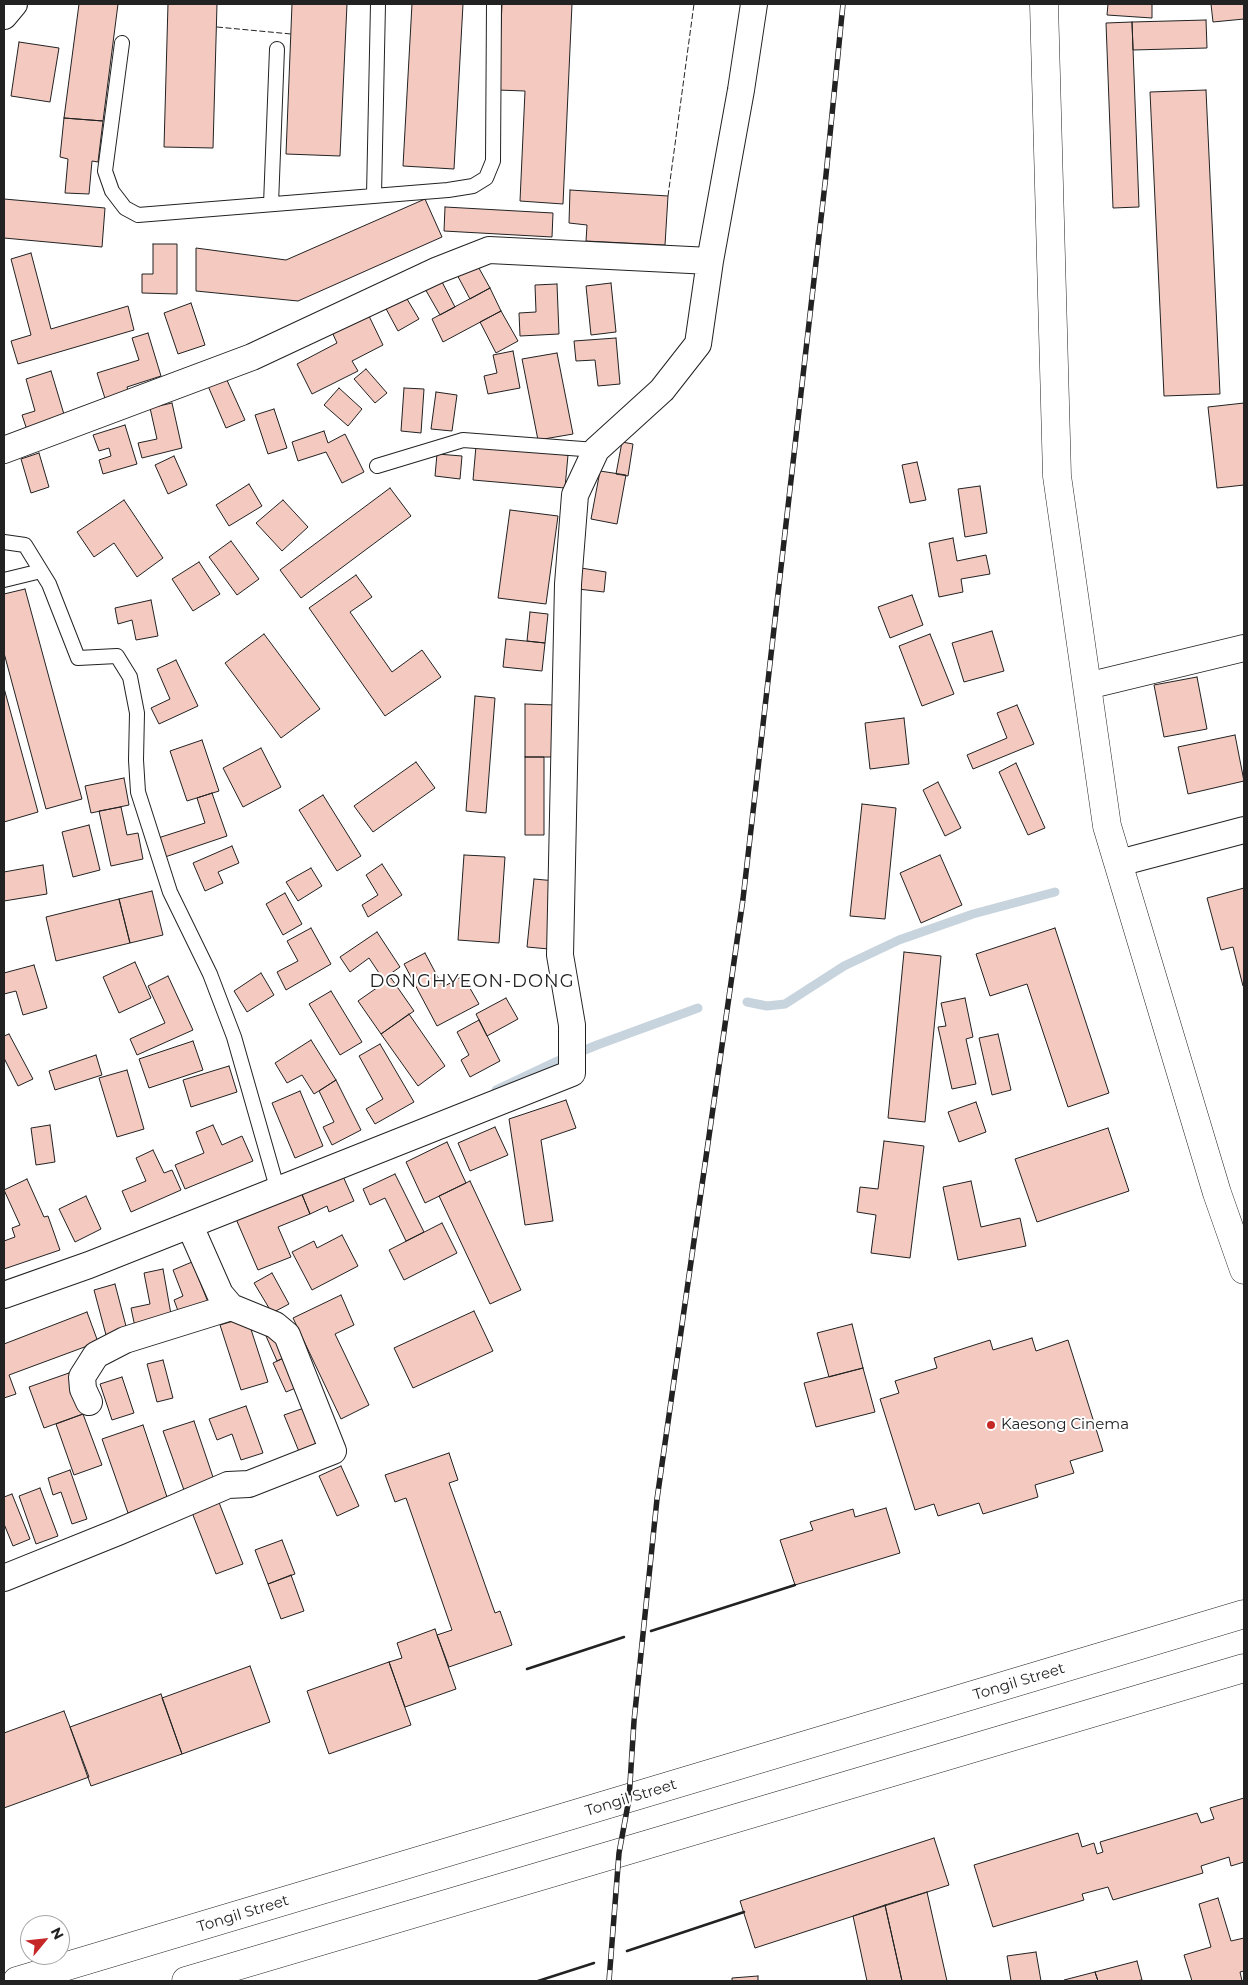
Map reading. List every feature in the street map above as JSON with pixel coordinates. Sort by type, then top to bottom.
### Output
[{"type":"main road","points":[[1044,4],[1057,476],[1107,826],[1218,1193],[1244,1270]]},
{"type":"main road","name":"Tongil Street","points":[[17,1981],[1244,1614]]},
{"type":"main road","points":[[186,1981],[1244,1668]]},
{"type":"street","points":[[4,16],[14,4]]},
{"type":"street","points":[[4,1295],[89,1266],[190,1226],[276,1184],[572,1073],[572,1025],[560,955],[568,584],[575,495],[596,450],[662,390],[698,344],[710,261],[741,90],[754,4]]},
{"type":"street","points":[[4,450],[252,357],[438,270],[489,250],[710,261]]},
{"type":"street","points":[[1087,686],[1244,648]]},
{"type":"street","points":[[1119,863],[1244,830]]},
{"type":"street","points":[[4,1578],[228,1485],[249,1484],[333,1450],[287,1335],[275,1325],[230,1307],[220,1294],[190,1226]]},
{"type":"street","points":[[89,1402],[83,1389],[82,1377],[96,1355],[125,1340],[230,1307]]},
{"type":"lane","points":[[374,195],[378,4]]},
{"type":"lane","points":[[122,43],[105,171],[112,191],[125,208],[138,215],[448,190],[473,186],[486,178],[492,161],[494,4]]},
{"type":"lane","points":[[271,204],[277,49]]},
{"type":"lane","points":[[377,466],[463,440],[596,450]]},
{"type":"lane","points":[[4,542],[25,545],[49,584],[78,658],[117,656],[130,677],[137,714],[136,760],[138,792],[170,892],[210,974],[234,1037],[276,1184]]},
{"type":"lane","points":[[4,580],[41,571]]},
{"type":"building","points":[[79,4],[118,4],[103,121],[64,118]]},
{"type":"building","points":[[168,4],[217,4],[213,148],[164,147]]},
{"type":"building","points":[[292,4],[347,4],[340,156],[286,154]]},
{"type":"building","points":[[412,4],[463,4],[454,169],[403,166]]},
{"type":"building","points":[[502,4],[572,4],[563,204],[520,201],[525,91],[498,90]]},
{"type":"building","points":[[1108,4],[1152,4],[1152,18],[1107,15]]},
{"type":"building","points":[[1211,4],[1244,4],[1244,19],[1213,22]]},
{"type":"building","points":[[1206,20],[1207,48],[1133,50],[1132,22]]},
{"type":"building","points":[[1132,22],[1139,207],[1113,208],[1106,23]]},
{"type":"building","points":[[19,42],[59,48],[50,102],[11,96]]},
{"type":"building","points":[[1206,90],[1220,394],[1164,396],[1150,92]]},
{"type":"building","points":[[64,118],[103,121],[98,162],[92,161],[89,194],[65,193],[68,159],[60,157]]},
{"type":"building","points":[[570,190],[668,196],[665,245],[586,241],[587,225],[569,223]]},
{"type":"building","points":[[4,199],[105,208],[102,247],[4,238]]},
{"type":"building","points":[[425,199],[442,237],[298,301],[196,291],[196,248],[286,260]]},
{"type":"building","points":[[445,207],[553,213],[552,237],[444,231]]},
{"type":"building","points":[[153,244],[177,244],[177,294],[142,293],[142,274],[153,274]]},
{"type":"building","points":[[31,253],[51,329],[128,306],[134,330],[18,364],[11,341],[31,335],[11,259]]},
{"type":"building","points":[[475,261],[490,288],[470,299],[455,271]]},
{"type":"building","points":[[440,278],[455,307],[440,315],[424,287]]},
{"type":"building","points":[[611,283],[616,332],[591,335],[586,286]]},
{"type":"building","points":[[557,284],[559,334],[520,336],[519,313],[536,312],[535,285]]},
{"type":"building","points":[[490,288],[501,311],[443,342],[432,319]]},
{"type":"building","points":[[404,294],[419,319],[398,331],[384,305]]},
{"type":"building","points":[[191,303],[205,345],[178,354],[164,313]]},
{"type":"building","points":[[501,311],[518,341],[496,353],[480,322]]},
{"type":"building","points":[[368,314],[383,345],[352,361],[358,371],[312,394],[297,364],[337,343],[332,332]]},
{"type":"building","points":[[148,333],[161,376],[127,387],[131,401],[108,408],[97,373],[139,360],[132,338]]},
{"type":"building","points":[[616,338],[620,384],[598,386],[595,360],[576,361],[574,341]]},
{"type":"building","points":[[513,351],[520,388],[488,394],[484,376],[497,373],[493,355]]},
{"type":"building","points":[[557,353],[573,434],[538,440],[522,359]]},
{"type":"building","points":[[366,369],[387,393],[375,403],[354,379]]},
{"type":"building","points":[[51,371],[66,421],[28,433],[22,415],[35,411],[26,379]]},
{"type":"building","points":[[226,378],[245,420],[226,428],[208,386]]},
{"type":"building","points":[[339,388],[362,409],[348,426],[324,405]]},
{"type":"building","points":[[404,388],[424,389],[421,433],[401,431]]},
{"type":"building","points":[[436,392],[457,395],[452,431],[431,429]]},
{"type":"building","points":[[172,403],[182,448],[142,458],[138,443],[157,439],[150,408]]},
{"type":"building","points":[[1244,403],[1244,485],[1217,488],[1208,407]]},
{"type":"building","points":[[274,409],[287,448],[268,454],[255,415]]},
{"type":"building","points":[[125,425],[137,464],[103,474],[99,460],[111,456],[109,448],[99,451],[93,435]]},
{"type":"building","points":[[324,431],[328,443],[345,434],[364,472],[342,483],[326,452],[298,461],[292,442]]},
{"type":"building","points":[[622,442],[633,444],[628,476],[616,474]]},
{"type":"building","points":[[476,446],[568,455],[565,488],[473,480]]},
{"type":"building","points":[[39,453],[49,487],[31,493],[21,459]]},
{"type":"building","points":[[437,454],[462,456],[460,479],[435,476]]},
{"type":"building","points":[[174,456],[187,485],[168,494],[155,465]]},
{"type":"building","points":[[917,462],[926,500],[910,503],[902,465]]},
{"type":"building","points":[[600,471],[626,475],[617,524],[591,519]]},
{"type":"building","points":[[249,484],[262,506],[229,526],[216,505]]},
{"type":"building","points":[[980,486],[987,533],[965,537],[958,489]]},
{"type":"building","points":[[390,488],[411,516],[301,598],[280,570]]},
{"type":"building","points":[[124,500],[163,558],[137,577],[114,543],[94,557],[77,532]]},
{"type":"building","points":[[283,500],[308,527],[282,551],[256,523]]},
{"type":"building","points":[[510,510],[558,516],[546,604],[498,598]]},
{"type":"building","points":[[953,538],[957,561],[986,555],[990,574],[961,579],[963,592],[939,597],[929,543]]},
{"type":"building","points":[[231,541],[259,579],[237,595],[209,557]]},
{"type":"building","points":[[199,562],[220,594],[193,611],[172,579]]},
{"type":"building","points":[[581,568],[606,572],[604,592],[578,589]]},
{"type":"building","points":[[356,575],[372,597],[350,612],[392,672],[422,650],[441,677],[385,716],[309,608]]},
{"type":"building","points":[[25,589],[82,799],[46,809],[4,653],[4,594]]},
{"type":"building","points":[[912,595],[923,625],[890,638],[878,607]]},
{"type":"building","points":[[151,600],[158,636],[136,640],[132,620],[118,624],[115,608]]},
{"type":"building","points":[[530,612],[548,614],[545,643],[527,641]]},
{"type":"building","points":[[992,631],[1004,671],[964,682],[952,643]]},
{"type":"building","points":[[264,634],[320,709],[281,738],[225,663]]},
{"type":"building","points":[[930,634],[954,694],[922,706],[899,646]]},
{"type":"building","points":[[506,639],[545,643],[542,671],[503,667]]},
{"type":"building","points":[[176,660],[198,706],[159,724],[151,708],[170,699],[157,669]]},
{"type":"building","points":[[1197,677],[1207,729],[1164,737],[1154,685]]},
{"type":"building","points":[[4,688],[38,812],[4,822]]},
{"type":"building","points":[[475,696],[495,698],[486,813],[466,811]]},
{"type":"building","points":[[525,704],[556,705],[556,757],[525,757]]},
{"type":"building","points":[[1017,705],[1034,744],[973,769],[967,755],[1007,738],[997,713]]},
{"type":"building","points":[[904,718],[909,764],[870,769],[865,723]]},
{"type":"building","points":[[1235,735],[1244,781],[1188,794],[1178,747]]},
{"type":"building","points":[[202,740],[219,791],[187,801],[170,751]]},
{"type":"building","points":[[261,748],[281,787],[243,807],[223,768]]},
{"type":"building","points":[[525,757],[544,757],[544,835],[525,835]]},
{"type":"building","points":[[416,762],[435,788],[373,832],[354,806]]},
{"type":"building","points":[[1016,763],[1045,828],[1028,835],[999,772]]},
{"type":"building","points":[[124,778],[129,805],[91,813],[85,786]]},
{"type":"building","points":[[938,782],[961,828],[945,836],[923,790]]},
{"type":"building","points":[[212,793],[227,836],[165,857],[158,838],[205,823],[197,798]]},
{"type":"building","points":[[323,795],[361,856],[337,871],[299,810]]},
{"type":"building","points":[[862,804],[896,808],[885,919],[850,916]]},
{"type":"building","points":[[121,807],[127,835],[138,833],[143,859],[111,866],[99,811]]},
{"type":"building","points":[[89,825],[100,870],[73,877],[62,832]]},
{"type":"building","points":[[232,846],[239,863],[218,872],[223,883],[205,891],[193,863]]},
{"type":"building","points":[[464,855],[505,857],[499,943],[458,940]]},
{"type":"building","points":[[940,855],[962,905],[921,923],[900,873]]},
{"type":"building","points":[[382,864],[402,895],[368,917],[362,905],[378,895],[366,875]]},
{"type":"building","points":[[43,865],[47,894],[4,901],[4,872]]},
{"type":"building","points":[[311,868],[322,886],[298,901],[286,882]]},
{"type":"building","points":[[534,879],[556,881],[549,949],[527,947]]},
{"type":"building","points":[[1244,888],[1243,986],[1233,947],[1221,950],[1207,898]]},
{"type":"building","points":[[152,891],[163,935],[130,943],[119,899]]},
{"type":"building","points":[[285,893],[302,924],[283,935],[266,904]]},
{"type":"building","points":[[119,899],[130,943],[56,961],[46,917]]},
{"type":"building","points":[[311,928],[331,964],[286,990],[277,972],[298,961],[287,941]]},
{"type":"building","points":[[1055,928],[1109,1093],[1068,1107],[1027,984],[990,996],[976,954]]},
{"type":"building","points":[[377,932],[400,967],[383,979],[369,958],[350,972],[340,957]]},
{"type":"building","points":[[904,952],[941,956],[925,1122],[888,1118]]},
{"type":"building","points":[[425,953],[443,987],[463,976],[479,1004],[437,1026],[404,964]]},
{"type":"building","points":[[135,962],[151,998],[119,1013],[103,977]]},
{"type":"building","points":[[34,965],[47,1008],[23,1015],[16,991],[4,994],[4,973]]},
{"type":"building","points":[[261,973],[274,995],[247,1012],[234,991]]},
{"type":"building","points":[[168,976],[193,1030],[137,1055],[130,1039],[165,1023],[148,986]]},
{"type":"building","points":[[391,978],[414,1011],[381,1034],[358,1001]]},
{"type":"building","points":[[331,991],[362,1042],[340,1055],[309,1004]]},
{"type":"building","points":[[506,998],[518,1019],[487,1036],[476,1014]]},
{"type":"building","points":[[965,998],[973,1037],[966,1039],[976,1084],[952,1089],[938,1027],[946,1026],[941,1003]]},
{"type":"building","points":[[409,1014],[445,1066],[418,1086],[381,1034]]},
{"type":"building","points":[[479,1020],[500,1061],[470,1077],[461,1060],[469,1055],[457,1032]]},
{"type":"building","points":[[9,1034],[33,1079],[18,1086],[4,1058],[4,1036]]},
{"type":"building","points":[[998,1034],[1011,1090],[992,1095],[979,1038]]},
{"type":"building","points":[[311,1040],[336,1080],[314,1094],[302,1075],[287,1083],[275,1063]]},
{"type":"building","points":[[193,1041],[203,1070],[149,1088],[139,1059]]},
{"type":"building","points":[[380,1044],[414,1102],[375,1124],[366,1109],[383,1099],[359,1056]]},
{"type":"building","points":[[96,1055],[102,1075],[55,1090],[49,1071]]},
{"type":"building","points":[[229,1066],[237,1092],[191,1107],[183,1080]]},
{"type":"building","points":[[127,1070],[144,1129],[117,1137],[99,1078]]},
{"type":"building","points":[[336,1080],[361,1130],[332,1145],[323,1127],[334,1122],[319,1091]]},
{"type":"building","points":[[300,1091],[323,1146],[295,1158],[272,1103]]},
{"type":"building","points":[[566,1100],[576,1128],[541,1140],[553,1221],[525,1225],[509,1119]]},
{"type":"building","points":[[976,1102],[986,1132],[959,1142],[948,1112]]},
{"type":"building","points":[[50,1125],[55,1162],[36,1165],[31,1128]]},
{"type":"building","points":[[213,1125],[222,1145],[242,1136],[253,1161],[185,1189],[175,1165],[204,1153],[196,1132]]},
{"type":"building","points":[[495,1127],[508,1155],[470,1171],[458,1143]]},
{"type":"building","points":[[1108,1128],[1129,1191],[1037,1222],[1015,1159]]},
{"type":"building","points":[[884,1141],[924,1146],[910,1258],[871,1253],[876,1215],[857,1212],[860,1187],[878,1189]]},
{"type":"building","points":[[447,1142],[466,1183],[425,1203],[406,1162]]},
{"type":"building","points":[[153,1150],[164,1173],[172,1170],[181,1190],[131,1212],[122,1191],[146,1181],[136,1158]]},
{"type":"building","points":[[342,1174],[354,1201],[329,1212],[327,1206],[310,1214],[301,1192]]},
{"type":"building","points":[[395,1174],[424,1232],[406,1241],[385,1198],[370,1205],[363,1189]]},
{"type":"building","points":[[27,1179],[44,1217],[48,1216],[60,1250],[4,1269],[4,1241],[15,1237],[12,1228],[20,1225],[4,1190]]},
{"type":"building","points":[[470,1181],[521,1290],[490,1304],[439,1196]]},
{"type":"building","points":[[971,1181],[981,1227],[1020,1218],[1026,1246],[958,1260],[943,1187]]},
{"type":"building","points":[[301,1192],[310,1214],[278,1227],[291,1257],[258,1270],[236,1219]]},
{"type":"building","points":[[86,1196],[101,1229],[75,1242],[59,1209]]},
{"type":"building","points":[[442,1223],[457,1253],[404,1280],[389,1250]]},
{"type":"building","points":[[342,1235],[358,1266],[312,1290],[292,1252],[314,1241],[317,1248]]},
{"type":"building","points":[[192,1262],[210,1307],[181,1319],[174,1300],[183,1296],[173,1270]]},
{"type":"building","points":[[163,1269],[172,1320],[135,1327],[131,1308],[150,1304],[144,1273]]},
{"type":"building","points":[[272,1273],[289,1304],[272,1313],[254,1283]]},
{"type":"building","points":[[115,1284],[127,1330],[106,1335],[94,1290]]},
{"type":"building","points":[[341,1295],[354,1325],[335,1334],[369,1405],[341,1419],[293,1318]]},
{"type":"building","points":[[474,1311],[493,1351],[413,1388],[394,1348]]},
{"type":"building","points":[[87,1312],[98,1342],[9,1375],[16,1394],[4,1398],[4,1344]]},
{"type":"building","points":[[247,1317],[268,1382],[241,1390],[220,1325]]},
{"type":"building","points":[[852,1324],[863,1368],[829,1377],[817,1333]]},
{"type":"building","points":[[279,1330],[290,1355],[277,1361],[266,1336]]},
{"type":"building","name":"Kaesong Cinema","points":[[1032,1338],[1036,1351],[1068,1340],[1103,1451],[1070,1461],[1074,1473],[1035,1485],[1038,1497],[983,1514],[979,1503],[938,1516],[934,1504],[915,1510],[880,1399],[899,1393],[895,1381],[937,1368],[934,1358],[990,1340],[993,1350]]},
{"type":"building","points":[[290,1355],[303,1385],[286,1392],[273,1363]]},
{"type":"building","points":[[163,1360],[173,1398],[157,1402],[147,1364]]},
{"type":"building","points":[[863,1368],[875,1412],[816,1427],[804,1383]]},
{"type":"building","points":[[69,1373],[83,1414],[44,1428],[29,1387]]},
{"type":"building","points":[[122,1377],[134,1413],[112,1420],[100,1384]]},
{"type":"building","points":[[246,1406],[263,1453],[241,1460],[232,1434],[217,1440],[209,1419]]},
{"type":"building","points":[[307,1407],[322,1445],[300,1454],[284,1415]]},
{"type":"building","points":[[83,1414],[102,1465],[74,1475],[56,1424]]},
{"type":"building","points":[[194,1421],[215,1483],[185,1493],[163,1431]]},
{"type":"building","points":[[143,1425],[168,1500],[128,1513],[102,1439]]},
{"type":"building","points":[[449,1453],[458,1480],[449,1483],[495,1613],[500,1611],[512,1645],[449,1667],[437,1635],[452,1630],[406,1498],[395,1502],[385,1475]]},
{"type":"building","points":[[341,1466],[359,1506],[337,1516],[319,1476]]},
{"type":"building","points":[[70,1470],[87,1519],[72,1524],[61,1492],[53,1495],[48,1478]]},
{"type":"building","points":[[40,1488],[58,1536],[36,1544],[19,1496]]},
{"type":"building","points":[[12,1494],[30,1539],[13,1546],[4,1524],[4,1497]]},
{"type":"building","points":[[218,1500],[243,1564],[216,1574],[191,1510]]},
{"type":"building","points":[[886,1508],[900,1553],[795,1585],[780,1540],[813,1530],[810,1522],[853,1509],[855,1517]]},
{"type":"building","points":[[282,1540],[295,1574],[268,1584],[255,1550]]},
{"type":"building","points":[[291,1575],[304,1611],[281,1619],[268,1584]]},
{"type":"building","points":[[435,1629],[456,1689],[405,1707],[389,1662],[402,1658],[397,1643]]},
{"type":"building","points":[[389,1662],[411,1725],[329,1754],[307,1691]]},
{"type":"building","points":[[250,1666],[270,1722],[182,1754],[162,1698]]},
{"type":"building","points":[[161,1694],[182,1754],[91,1786],[70,1727]]},
{"type":"building","points":[[64,1711],[89,1777],[4,1808],[4,1733]]},
{"type":"building","points":[[1244,1798],[1244,1862],[1231,1866],[1229,1857],[1201,1866],[1203,1873],[1113,1900],[1108,1887],[1082,1894],[1084,1900],[993,1927],[974,1865],[1078,1833],[1082,1847],[1094,1843],[1097,1854],[1103,1852],[1100,1842],[1197,1813],[1201,1823],[1214,1819],[1210,1808]]},
{"type":"building","points":[[934,1838],[949,1885],[755,1948],[740,1901]]},
{"type":"building","points":[[927,1892],[947,1981],[902,1981],[885,1905]]},
{"type":"building","points":[[1218,1898],[1231,1941],[1244,1938],[1244,1971],[1240,1972],[1242,1981],[1192,1981],[1184,1955],[1211,1947],[1199,1904]]},
{"type":"building","points":[[885,1905],[902,1981],[867,1981],[853,1916]]},
{"type":"building","points":[[1036,1952],[1041,1981],[1011,1981],[1007,1956]]},
{"type":"building","points":[[1137,1961],[1142,1980],[1098,1981],[1095,1972]]},
{"type":"building","points":[[1095,1972],[1098,1981],[1064,1981],[1064,1980]]},
{"type":"building","points":[[758,1976],[758,1981],[732,1981],[732,1978]]},
{"type":"waterway","points":[[747,1002],[767,1006],[785,1004],[844,966],[899,940],[973,914],[1055,892]]},
{"type":"waterway","points":[[496,1090],[597,1045],[698,1008]]},
{"type":"railway","points":[[609,1981],[619,1853],[629,1799],[634,1721],[657,1499],[743,899],[826,175],[843,4]]},
{"type":"fence","points":[[668,196],[694,4]]},
{"type":"fence","points":[[217,27],[291,34]]},
{"type":"wall","points":[[651,1631],[795,1585]]},
{"type":"wall","points":[[527,1669],[624,1637]]},
{"type":"wall","points":[[627,1951],[744,1912]]},
{"type":"wall","points":[[538,1981],[594,1963]]},
{"type":"place","name":"Kaesong Cinema","points":[[991,1425]]},
{"type":"district","name":"DONGHYEON-DONG","points":[[472,982]]}]
